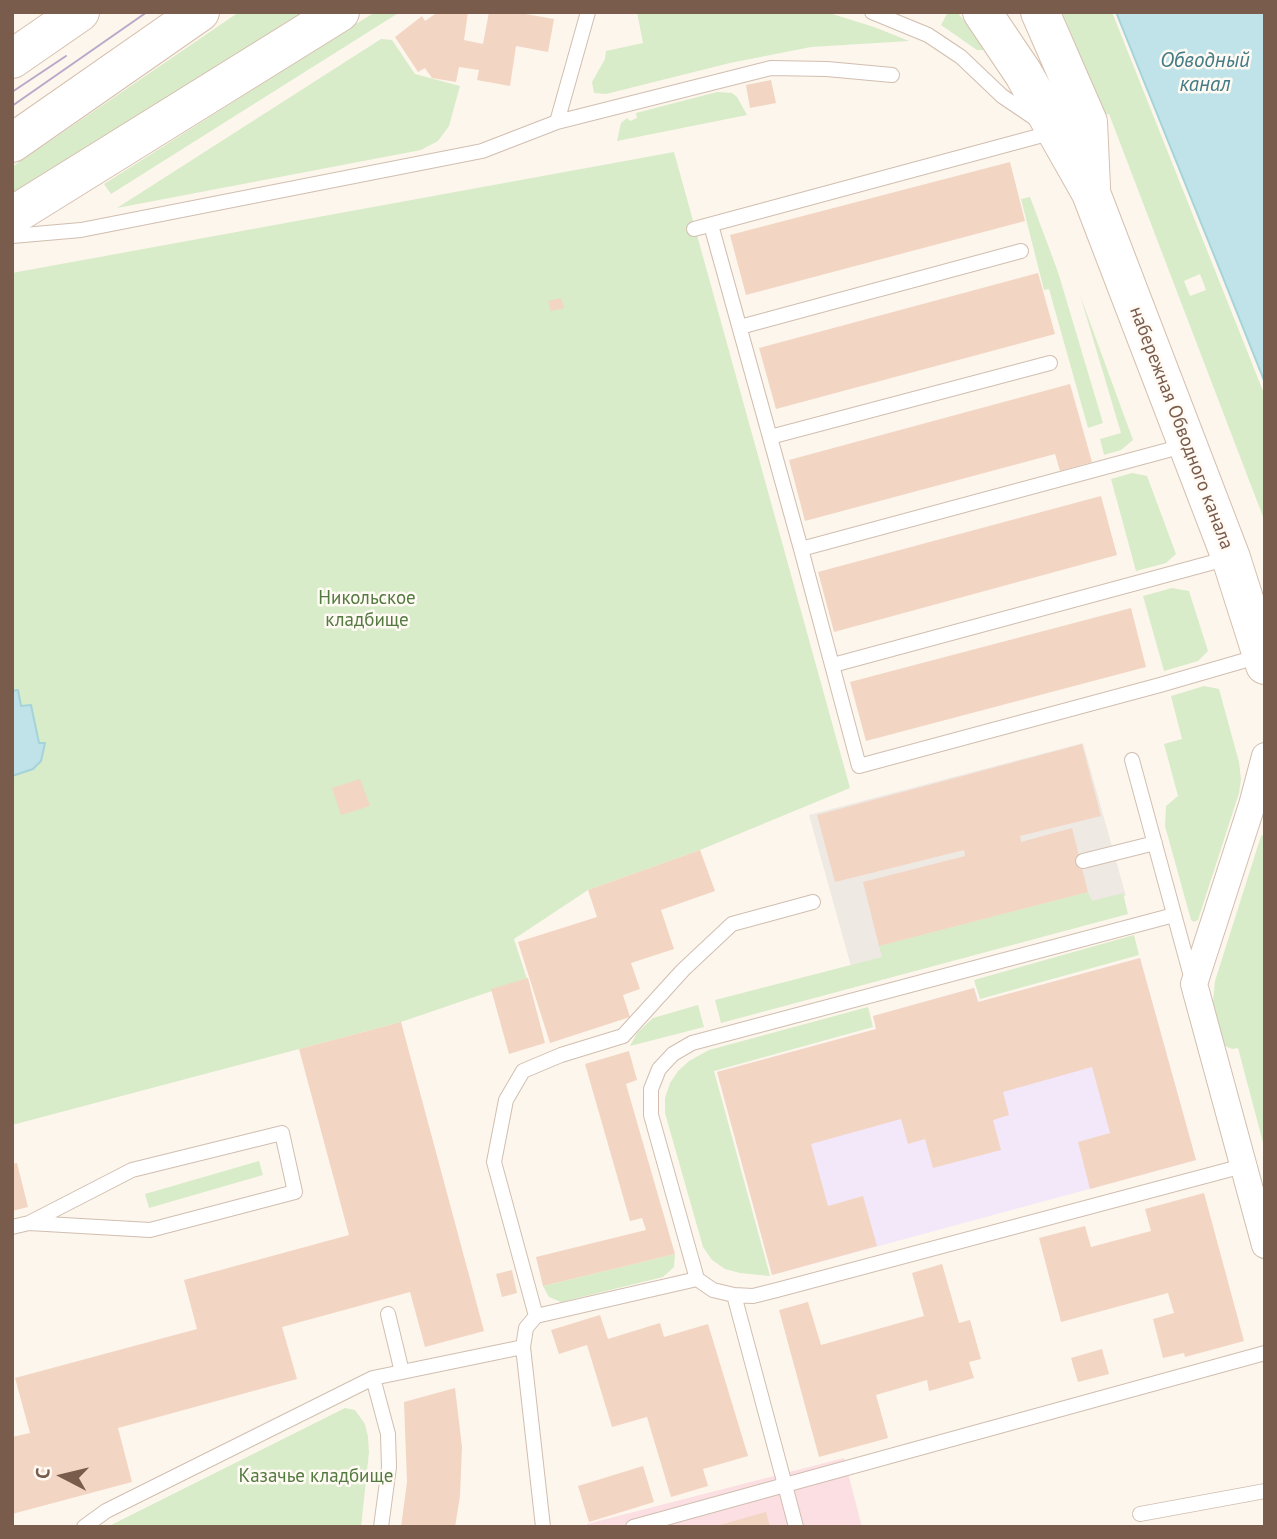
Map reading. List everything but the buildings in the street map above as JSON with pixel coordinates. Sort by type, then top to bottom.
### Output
[{"type":"main road","points":[[12,60],[80,12]]},
{"type":"main road","points":[[12,144],[200,12]]},
{"type":"main road","points":[[12,216],[340,12]]},
{"type":"main road","name":"набережная Обводного канала","points":[[982,12],[1023,74],[1091,193],[1231,558],[1263,661]]},
{"type":"main road","name":"набережная Обводного канала","points":[[1040,12],[1088,122],[1091,193]]},
{"type":"street","points":[[1265,756],[1252,805],[1194,984],[1265,1244]]},
{"type":"lane","points":[[557,122],[588,12]]},
{"type":"lane","points":[[872,12],[928,35],[961,57],[1002,96],[1055,132]]},
{"type":"lane","points":[[12,236],[81,230],[482,152],[557,122],[771,68],[827,69],[892,75]]},
{"type":"lane","points":[[694,229],[1055,132]]},
{"type":"lane","points":[[711,225],[859,766],[1160,685],[1263,661]]},
{"type":"lane","points":[[740,327],[1021,251]]},
{"type":"lane","points":[[770,438],[1049,363]]},
{"type":"lane","points":[[801,549],[1188,444]]},
{"type":"lane","points":[[833,665],[1231,558]]},
{"type":"lane","points":[[1132,760],[1194,984]]},
{"type":"lane","points":[[1083,861],[1155,843]]},
{"type":"lane","points":[[536,1317],[494,1162],[506,1100],[523,1071],[561,1055],[623,1036],[683,970],[732,925],[813,902]]},
{"type":"lane","points":[[1174,915],[692,1043],[673,1054],[659,1069],[651,1090],[651,1115],[698,1279],[713,1290],[734,1295],[753,1296],[777,1290],[1243,1166]]},
{"type":"lane","points":[[12,1227],[29,1223],[132,1170],[282,1133],[295,1192],[150,1230],[29,1223]]},
{"type":"lane","points":[[542,1527],[523,1348],[526,1328],[536,1317],[698,1279]]},
{"type":"lane","points":[[734,1295],[796,1527]]},
{"type":"lane","points":[[388,1314],[402,1372]]},
{"type":"lane","points":[[84,1527],[106,1511],[373,1378],[523,1348]]},
{"type":"lane","points":[[633,1527],[1265,1353]]},
{"type":"lane","points":[[373,1378],[388,1434],[388,1468],[382,1527]]},
{"type":"lane","points":[[1140,1514],[1265,1491]]},
{"type":"shaded area","points":[[1083,743],[1126,896],[852,970],[809,815]]},
{"type":"shaded area","points":[[1140,958],[1196,1160],[772,1275],[717,1072],[876,1029],[873,1016],[974,988],[979,1002]]},
{"type":"shaded area","points":[[844,1458],[862,1527],[587,1527],[587,1524]]},
{"type":"green space","points":[[239,12],[307,12],[12,196],[12,167]]},
{"type":"green space","points":[[375,12],[400,12],[111,194],[104,184]]},
{"type":"green space","points":[[637,12],[826,12],[909,41],[811,47],[730,63],[606,94],[594,93],[592,82],[605,59],[606,51],[643,43]]},
{"type":"green space","points":[[948,12],[957,12],[983,44],[983,50],[977,50],[941,25]]},
{"type":"green space","points":[[1062,12],[1112,12],[1265,396],[1265,522],[1109,114],[1105,115]],"holes":[[[1200,274],[1206,290],[1190,296],[1184,281]]]},
{"type":"green space","points":[[381,39],[392,40],[415,74],[460,86],[449,126],[438,141],[421,150],[117,208]]},
{"type":"green space","points":[[717,92],[732,93],[747,115],[617,141],[621,123],[627,118],[630,121],[637,118],[636,113]]},
{"type":"green space","name":"Никольское кладбище","points":[[674,152],[850,788],[700,850],[588,890],[514,939],[527,979],[401,1022],[12,1125],[12,273]]},
{"type":"green space","points":[[1030,197],[1058,272],[1103,423],[1088,428],[1049,289],[1044,290],[1021,199]]},
{"type":"green space","points":[[1080,295],[1133,440],[1121,450],[1104,455],[1100,439],[1121,433]]},
{"type":"green space","points":[[1132,473],[1147,476],[1176,554],[1166,563],[1136,571],[1111,479]]},
{"type":"green space","points":[[1172,588],[1189,591],[1208,651],[1198,661],[1164,671],[1143,596]]},
{"type":"green space","points":[[1204,686],[1219,689],[1241,779],[1239,793],[1198,920],[1194,922],[1191,920],[1165,826],[1166,806],[1178,796],[1164,744],[1182,739],[1171,696]]},
{"type":"green space","points":[[1265,833],[1265,1150],[1238,1048],[1225,1046],[1213,1002],[1215,981],[1261,836]]},
{"type":"green space","points":[[1088,892],[1092,901],[1123,893],[1128,914],[721,1023],[715,1000],[882,957],[879,946]]},
{"type":"green space","points":[[1134,935],[1139,955],[980,999],[974,980]]},
{"type":"green space","points":[[698,1005],[704,1027],[630,1046],[637,1033],[653,1018]]},
{"type":"green space","points":[[868,1007],[873,1027],[714,1071],[770,1276],[725,1269],[712,1260],[703,1247],[665,1113],[665,1098],[670,1083],[689,1061],[709,1050]]},
{"type":"green space","points":[[259,1161],[263,1175],[149,1208],[145,1194]]},
{"type":"green space","points":[[675,1254],[674,1267],[663,1277],[561,1302],[549,1297],[543,1286]]},
{"type":"green space","name":"Казачье кладбище","points":[[345,1408],[355,1410],[365,1424],[368,1437],[369,1452],[361,1527],[107,1527]]},
{"type":"water","name":"Обводный канал","points":[[1116,12],[1265,12],[1265,383],[1224,280]]},
{"type":"water","points":[[18,690],[21,706],[31,705],[39,743],[45,743],[41,761],[33,769],[12,776],[12,691]]},
{"type":"tram line","points":[[12,106],[147,12]]},
{"type":"tram line","points":[[12,92],[66,56]]}]
